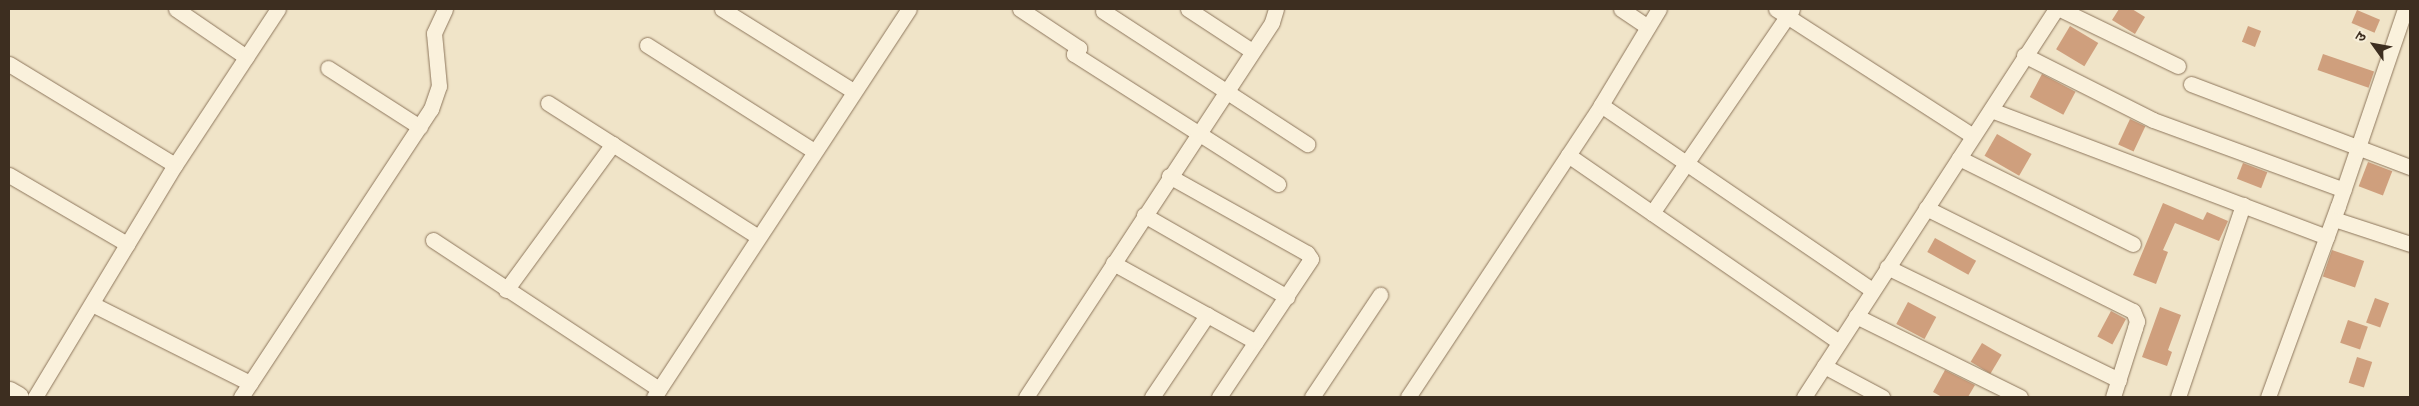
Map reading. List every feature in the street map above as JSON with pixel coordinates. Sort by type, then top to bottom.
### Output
[{"type":"main road","points":[[9,392],[18,397]]},
{"type":"street","points":[[176,9],[246,57]]},
{"type":"street","points":[[35,397],[176,165],[278,9]]},
{"type":"street","points":[[241,397],[420,127],[438,92],[434,40],[445,9]]},
{"type":"street","points":[[722,9],[853,91]]},
{"type":"street","points":[[433,240],[656,393],[757,236],[909,9]]},
{"type":"street","points":[[1020,9],[1079,48],[1074,54],[1278,184]]},
{"type":"street","points":[[1188,9],[1252,51]]},
{"type":"street","points":[[1026,397],[1169,176],[1272,22],[1276,9]]},
{"type":"street","points":[[1621,9],[1648,26]]},
{"type":"street","points":[[1408,397],[1602,105],[1659,9]]},
{"type":"street","points":[[1804,397],[1991,110],[2024,55],[2056,9]]},
{"type":"street","points":[[2060,9],[2178,66]]},
{"type":"street","points":[[2268,397],[2334,219],[2358,148],[2404,31],[2404,9]]},
{"type":"street","points":[[1103,11],[1307,144]]},
{"type":"street","points":[[1652,213],[1785,11],[1974,136]]},
{"type":"street","points":[[646,44],[814,151]]},
{"type":"street","points":[[2024,55],[2153,120],[2344,190]]},
{"type":"street","points":[[9,64],[176,165]]},
{"type":"street","points":[[328,68],[420,127]]},
{"type":"street","points":[[2191,84],[2410,167]]},
{"type":"street","points":[[548,103],[757,236]]},
{"type":"street","points":[[1602,105],[1872,290]]},
{"type":"street","points":[[1991,110],[2327,237]]},
{"type":"street","points":[[506,290],[612,144]]},
{"type":"street","points":[[1568,155],[1839,342]]},
{"type":"street","points":[[1958,158],[2133,244]]},
{"type":"street","points":[[9,175],[127,244]]},
{"type":"street","points":[[1169,176],[1307,253],[1311,259],[1218,397]]},
{"type":"street","points":[[2178,397],[2243,205]]},
{"type":"street","points":[[1926,208],[2133,312],[2137,320],[2113,397]]},
{"type":"street","points":[[1144,215],[1286,298]]},
{"type":"street","points":[[2334,219],[2410,244]]},
{"type":"street","points":[[1112,264],[1256,342]]},
{"type":"street","points":[[1888,266],[2119,380]]},
{"type":"street","points":[[1312,397],[1380,295]]},
{"type":"street","points":[[92,304],[250,383]]},
{"type":"street","points":[[1152,397],[1207,315]]},
{"type":"street","points":[[1856,316],[2020,397]]},
{"type":"street","points":[[1824,366],[1882,397]]},
{"type":"building","points":[[2119,9],[2132,9],[2145,17],[2135,34],[2112,20]]},
{"type":"building","points":[[2357,10],[2380,20],[2375,33],[2352,23]]},
{"type":"building","points":[[2070,26],[2098,43],[2084,66],[2056,49]]},
{"type":"building","points":[[2248,26],[2261,31],[2255,47],[2242,42]]},
{"type":"building","points":[[2323,54],[2374,72],[2369,88],[2317,70]]},
{"type":"building","points":[[2042,74],[2076,92],[2063,115],[2030,97]]},
{"type":"building","points":[[2130,119],[2145,126],[2134,152],[2118,144]]},
{"type":"building","points":[[1997,134],[2032,154],[2019,176],[1984,156]]},
{"type":"building","points":[[2368,162],[2392,171],[2383,196],[2359,186]]},
{"type":"building","points":[[2243,163],[2267,172],[2261,188],[2237,179]]},
{"type":"building","points":[[2163,203],[2203,220],[2207,212],[2228,221],[2219,241],[2175,223],[2163,250],[2168,252],[2156,284],[2133,275]]},
{"type":"building","points":[[1935,238],[1976,261],[1968,275],[1927,252]]},
{"type":"building","points":[[2332,250],[2364,261],[2355,288],[2323,276]]},
{"type":"building","points":[[2375,298],[2389,303],[2380,328],[2366,322]]},
{"type":"building","points":[[1908,302],[1936,317],[1925,339],[1896,324]]},
{"type":"building","points":[[2160,307],[2181,315],[2168,350],[2172,352],[2167,366],[2142,357]]},
{"type":"building","points":[[2111,311],[2126,319],[2112,345],[2097,337]]},
{"type":"building","points":[[2348,320],[2368,327],[2360,350],[2340,343]]},
{"type":"building","points":[[1982,343],[2002,355],[1990,374],[1971,362]]},
{"type":"building","points":[[2357,357],[2372,362],[2364,388],[2349,383]]},
{"type":"building","points":[[1945,370],[1975,385],[1968,397],[1942,397],[1933,392]]}]
